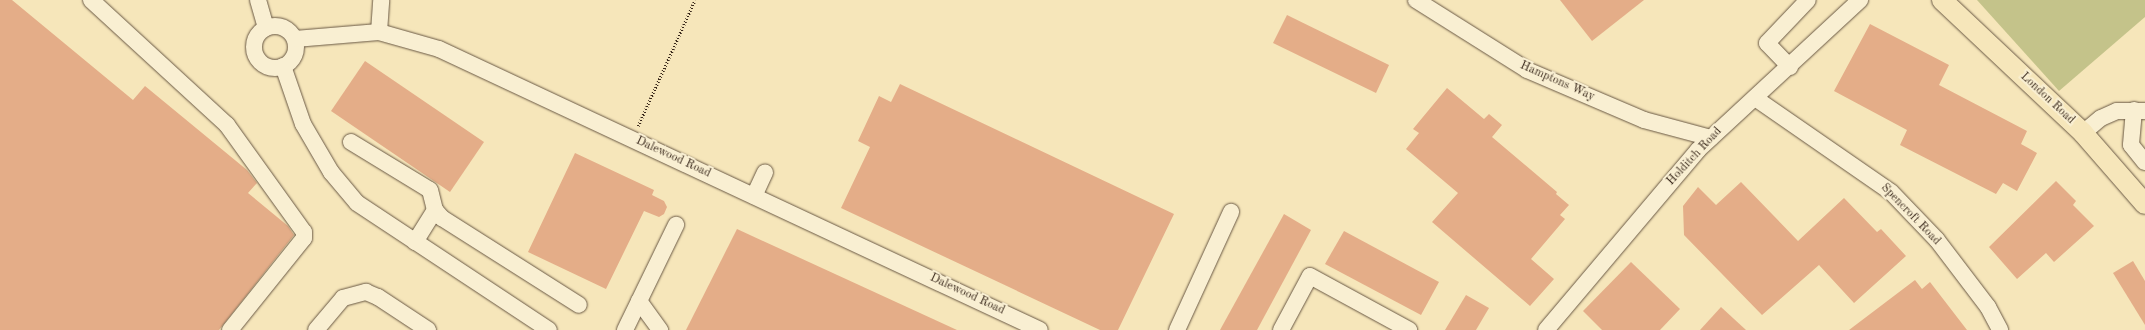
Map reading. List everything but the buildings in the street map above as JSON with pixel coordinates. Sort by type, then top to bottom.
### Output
[{"type":"main road","name":"London Road","points":[[1942,0],[2083,133],[2145,204]]},
{"type":"street","points":[[91,0],[227,125],[304,232],[304,238],[230,330]]},
{"type":"street","points":[[258,0],[266,28]]},
{"type":"street","points":[[378,32],[381,0]]},
{"type":"street","name":"Hamptons Way","points":[[1416,0],[1527,70],[1644,120],[1711,138]]},
{"type":"street","points":[[1790,66],[1767,42],[1808,0]]},
{"type":"street","name":"Holditch Road","points":[[1546,330],[1711,138],[1860,0]]},
{"type":"street","points":[[280,26],[287,29],[295,39],[296,51],[293,58],[284,66],[268,67],[257,57],[254,45],[257,36],[266,28],[280,26]]},
{"type":"street","name":"Dalewood Road","points":[[295,39],[378,32],[439,49],[1040,330]]},
{"type":"street","points":[[284,66],[303,124],[331,172],[357,203],[549,330]]},
{"type":"street","name":"Spencroft Road","points":[[1755,98],[1891,192],[1937,240],[1988,307],[2000,330]]},
{"type":"street","points":[[2083,133],[2101,118],[2117,111],[2140,110],[2131,146],[2145,162]]},
{"type":"street","points":[[351,142],[430,190],[435,210],[448,222],[578,305]]},
{"type":"street","points":[[754,196],[765,172]]},
{"type":"street","points":[[415,242],[435,210]]},
{"type":"street","points":[[1177,330],[1231,212]]},
{"type":"street","points":[[625,330],[676,225]]},
{"type":"street","points":[[1280,330],[1310,276],[1409,330]]},
{"type":"street","points":[[316,330],[343,298],[366,292],[378,297],[428,330]]},
{"type":"street","points":[[639,301],[660,330]]},
{"type":"path","points":[[638,127],[695,0]]},
{"type":"shaded area","points":[[1977,0],[2145,0],[2145,17],[2059,91]]}]
